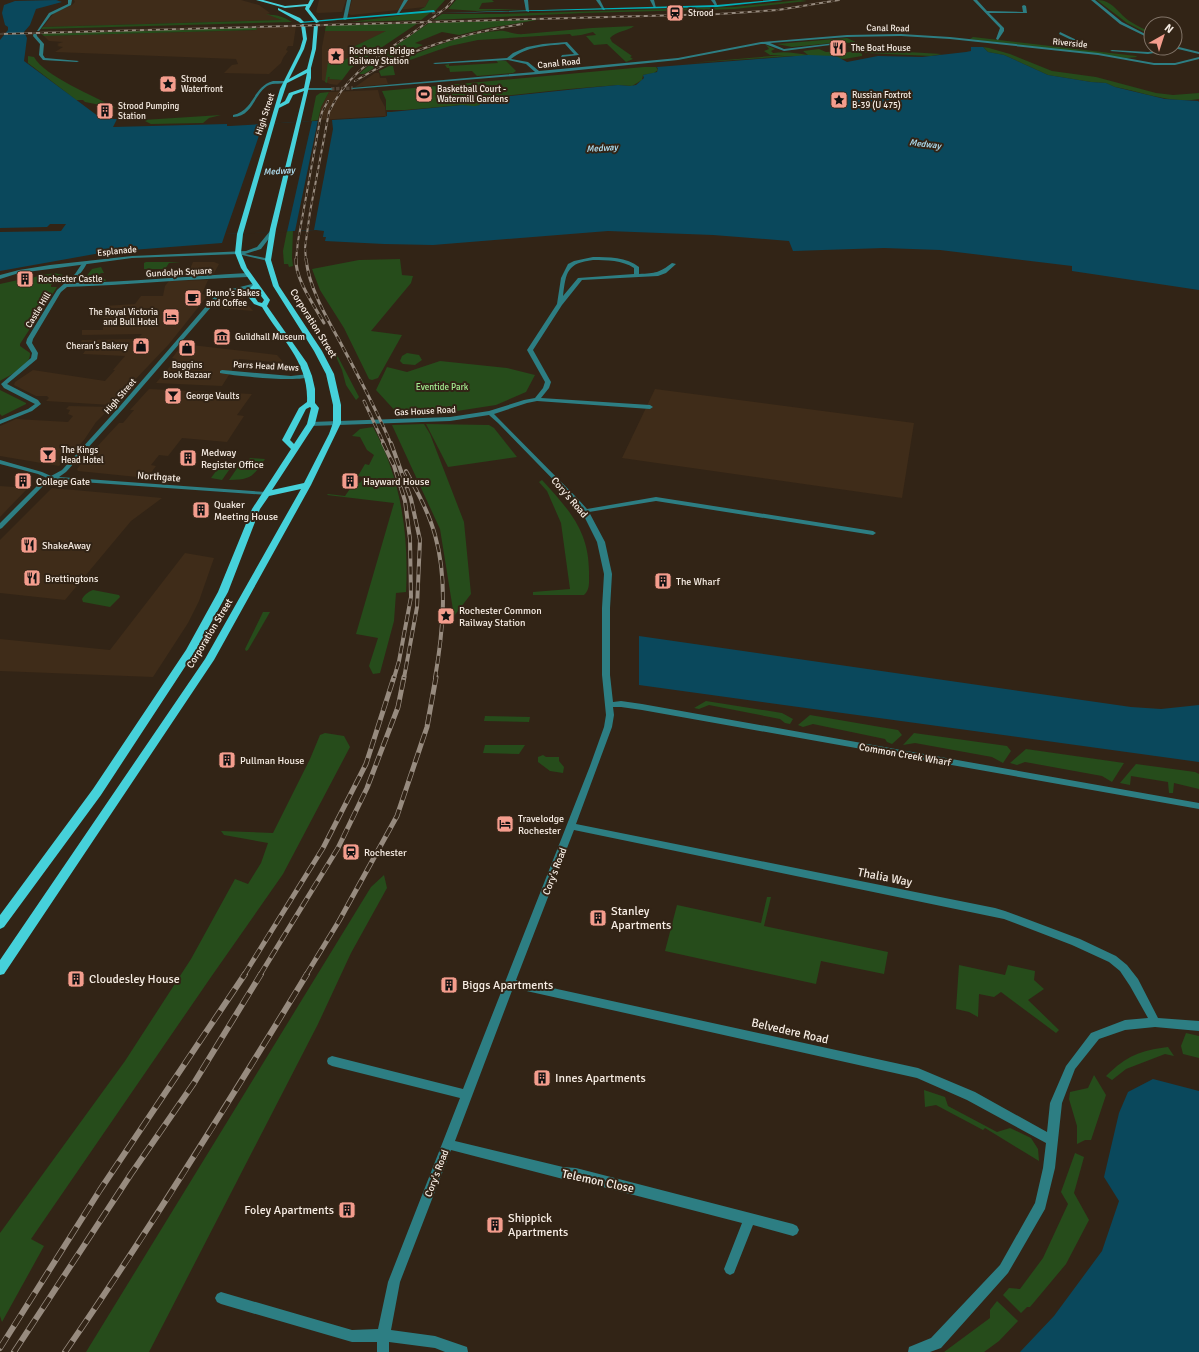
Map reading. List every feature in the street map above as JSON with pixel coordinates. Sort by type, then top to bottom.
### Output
[{"type":"main road","points":[[258,0],[301,22],[317,22],[415,12],[433,12]]},
{"type":"main road","points":[[443,12],[460,13],[717,6],[781,0]]},
{"type":"main road","points":[[265,3],[286,7],[311,2]]},
{"type":"main road","points":[[268,260],[271,251],[272,232],[299,122],[314,49],[317,22],[307,10],[311,2]]},
{"type":"main road","name":"High Street","points":[[238,253],[240,234],[265,144],[282,90],[292,84],[305,39],[301,22]]},
{"type":"main road","points":[[292,84],[309,70]]},
{"type":"main road","points":[[292,84],[306,89]]},
{"type":"main road","points":[[277,107],[287,102],[291,93],[306,89]]},
{"type":"main road","name":"Corporation Street","points":[[0,924],[97,792],[191,650],[223,592],[252,517],[311,424],[315,408],[311,403],[312,389],[309,376],[292,345],[264,306],[267,300],[248,275],[238,253]]},
{"type":"main road","name":"Corporation Street","points":[[0,970],[206,664],[307,485],[330,441],[337,423],[337,405],[333,384],[324,362],[277,288],[268,260]]},
{"type":"main road","points":[[256,285],[248,293],[256,302],[264,306]]},
{"type":"main road","points":[[295,449],[286,440],[304,408],[311,403]]},
{"type":"main road","points":[[266,494],[307,485]]},
{"type":"street","points":[[70,0],[71,2],[69,4],[50,14],[36,31],[36,36],[42,44],[41,55],[44,59],[77,61]]},
{"type":"street","points":[[345,19],[349,0]]},
{"type":"street","points":[[397,14],[406,0]]},
{"type":"street","points":[[526,0],[528,11]]},
{"type":"street","points":[[598,0],[604,9]]},
{"type":"street","points":[[652,0],[655,8]]},
{"type":"street","points":[[713,0],[717,6]]},
{"type":"street","points":[[975,0],[1002,28],[1002,32],[998,39]]},
{"type":"street","points":[[1093,0],[1121,23],[1143,34]]},
{"type":"street","points":[[987,12],[1025,13],[1024,6]]},
{"type":"street","points":[[1060,33],[1084,45],[1084,48]]},
{"type":"street","name":"Canal Road","points":[[353,88],[539,73],[681,59],[765,42],[847,36],[892,35],[938,37]]},
{"type":"street","name":"Riverside","points":[[938,37],[1100,54],[1154,64],[1177,64],[1199,56]]},
{"type":"street","points":[[986,38],[1143,53]]},
{"type":"street","points":[[508,59],[517,51],[528,47],[565,42],[577,55],[562,56]]},
{"type":"street","points":[[765,42],[784,50]]},
{"type":"street","points":[[772,52],[844,43]]},
{"type":"street","points":[[1183,50],[1199,56]]},
{"type":"street","points":[[435,62],[508,59],[527,64],[539,73]]},
{"type":"street","points":[[234,116],[244,114],[266,85],[274,82],[292,84]]},
{"type":"street","points":[[306,89],[331,89]]},
{"type":"street","name":"Esplanade","points":[[0,277],[34,269],[145,256],[238,253],[259,248],[272,232]]},
{"type":"street","name":"Esplanade","points":[[238,253],[268,260]]},
{"type":"street","points":[[560,304],[561,290],[568,268],[575,262],[590,259],[629,263],[636,267],[637,275]]},
{"type":"street","name":"Castle Hill","points":[[0,422],[30,410],[38,404],[36,401],[6,387],[4,384],[34,358],[35,352],[29,343],[30,339],[59,291],[65,285],[74,280],[85,263]]},
{"type":"street","points":[[537,399],[546,388],[548,382],[546,376],[532,357],[530,350],[560,304],[580,279],[662,273],[674,264]]},
{"type":"street","name":"Gundolph Square","points":[[65,285],[110,284],[248,275]]},
{"type":"street","name":"High Street","points":[[0,527],[42,484],[64,471],[216,298],[226,292],[256,285]]},
{"type":"street","name":"Parrs Head Mews","points":[[222,372],[291,378],[309,376]]},
{"type":"street","name":"Gas House Road","points":[[311,424],[450,419],[490,413],[526,401],[537,399],[650,407]]},
{"type":"street","name":"Cory's Road","points":[[383,1352],[383,1335],[394,1282],[466,1094],[511,982],[608,727],[610,705],[606,679],[606,608],[608,574],[601,542],[585,511],[490,413]]},
{"type":"street","name":"Northgate","points":[[0,462],[40,472],[51,478],[266,494]]},
{"type":"street","points":[[585,511],[656,499],[873,533]]},
{"type":"street","name":"Common Creek Wharf","points":[[610,705],[621,704],[649,708],[1199,806]]},
{"type":"street","name":"Thalia Way","points":[[571,826],[1009,916],[1113,959],[1130,976],[1140,992],[1154,1022]]},
{"type":"street","name":"Belvedere Road","points":[[511,982],[918,1073],[971,1096],[1052,1140]]},
{"type":"street","points":[[914,1352],[936,1343],[1004,1269],[1041,1205],[1049,1168],[1056,1103],[1071,1066],[1095,1036],[1125,1025],[1154,1022],[1199,1026]]},
{"type":"street","points":[[332,1062],[466,1094]]},
{"type":"street","name":"Telemon Close","points":[[447,1144],[563,1174],[576,1174],[793,1230]]},
{"type":"street","points":[[730,1269],[734,1254],[745,1233],[748,1218]]},
{"type":"street","points":[[221,1298],[352,1336],[383,1335],[435,1342],[462,1352]]},
{"type":"shaded area","points":[[74,0],[241,0],[259,5],[270,13],[267,14],[283,20],[43,27],[54,13],[72,5],[75,2]]},
{"type":"shaded area","points":[[319,0],[346,0],[342,12],[318,13],[316,12]]},
{"type":"shaded area","points":[[352,0],[429,0],[425,7],[352,15],[348,14]]},
{"type":"shaded area","points":[[270,26],[296,26],[293,46],[288,46],[286,50],[288,51],[281,63],[269,74],[224,73],[232,65],[238,64],[236,59],[55,52],[63,47],[57,46],[59,45],[57,44],[63,42],[49,41],[44,36],[256,30],[256,28],[269,28]]},
{"type":"shaded area","points":[[325,31],[387,31],[353,47],[364,49],[341,62],[330,79],[342,80],[337,85],[330,84],[322,80],[322,47]]},
{"type":"shaded area","points":[[375,73],[379,73],[380,78],[386,78],[388,84],[355,87]]},
{"type":"shaded area","points":[[378,90],[385,107],[386,116],[318,120],[321,107],[329,92]]},
{"type":"shaded area","points":[[193,262],[214,262],[219,264],[213,275],[187,276]]},
{"type":"shaded area","points":[[208,280],[202,294],[208,295],[169,344],[111,405],[46,401],[49,398],[47,396],[36,396],[14,385],[15,382],[33,370],[105,381],[125,356],[83,354],[89,345],[79,345],[82,340],[137,339],[142,334],[82,335],[82,330],[103,330],[104,306],[135,304],[141,296],[163,296],[165,286],[169,281]]},
{"type":"shaded area","points":[[240,295],[253,311],[219,308],[230,296]]},
{"type":"shaded area","points":[[183,344],[277,355],[284,363],[239,359],[222,386],[156,383],[176,359],[172,358]]},
{"type":"shaded area","points":[[149,389],[252,394],[237,415],[244,416],[227,442],[182,438],[168,456],[159,455],[151,465],[156,466],[147,478],[78,471],[77,469],[80,465],[119,423],[123,423],[134,410],[130,410]]},
{"type":"shaded area","points":[[655,389],[914,423],[902,498],[622,458]]},
{"type":"shaded area","points":[[69,406],[111,407],[96,422],[84,440],[59,466],[0,456],[0,426],[16,419],[68,422],[73,416],[68,414],[70,410],[66,409]]},
{"type":"shaded area","points":[[0,486],[28,488],[0,517]]},
{"type":"shaded area","points":[[52,488],[162,498],[131,521],[65,600],[0,593],[0,540]]},
{"type":"shaded area","points":[[185,553],[214,558],[199,601],[188,623],[153,677],[0,671],[0,639],[110,650]]},
{"type":"green space","points":[[429,0],[445,0],[436,10],[419,10],[425,7]]},
{"type":"green space","points":[[456,0],[492,0],[494,2],[482,3],[479,9],[522,9],[477,11],[448,9]]},
{"type":"green space","points":[[800,0],[807,1],[735,9],[583,13],[433,20],[442,14],[499,14],[734,7]]},
{"type":"green space","points":[[1097,0],[1107,2],[1126,19],[1143,28],[1143,31],[1127,23]]},
{"type":"green space","points":[[419,13],[430,13],[421,20],[350,22]]},
{"type":"green space","points":[[266,14],[279,16],[292,22],[41,29],[43,27],[282,20]]},
{"type":"green space","points":[[543,19],[488,28],[459,35],[442,32],[415,43],[423,45],[384,62],[364,74],[359,74],[375,60],[429,23]]},
{"type":"green space","points":[[418,23],[351,68],[342,80],[329,79],[330,77],[328,77],[327,83],[325,82],[329,55],[332,55],[330,65],[339,65],[341,62],[363,49],[353,47],[386,31],[325,31],[326,25]]},
{"type":"green space","points":[[634,26],[615,34],[610,38],[612,42],[632,56],[630,57],[633,59],[626,62],[607,44],[594,45],[586,36],[596,35],[593,32],[572,36],[570,34],[478,40],[450,46],[393,66],[395,75],[381,76],[379,71],[406,58],[453,40],[484,33],[501,31],[524,34]]},
{"type":"green space","points":[[258,27],[256,30],[44,36],[40,33]]},
{"type":"green space","points":[[973,37],[1137,57],[1127,58],[970,39]]},
{"type":"green space","points":[[847,38],[873,50],[942,54],[931,56],[866,53],[849,43],[842,42],[792,47],[777,44]]},
{"type":"green space","points":[[766,45],[775,49],[771,51],[773,53],[787,52],[808,55],[803,51],[819,49],[826,52],[839,51],[843,53],[855,51],[846,45],[862,54],[862,56],[844,59],[792,56],[690,63],[784,55],[770,55],[764,51],[769,49]]},
{"type":"green space","points":[[983,47],[1010,54],[1052,71],[1096,77],[1156,93],[1173,95],[1199,93],[1199,99],[1167,99],[1115,87],[1106,83],[1048,75],[1004,55],[988,52]]},
{"type":"green space","points":[[28,56],[34,57],[40,64],[59,79],[116,108],[85,102],[83,100],[76,100],[28,63]]},
{"type":"green space","points":[[496,60],[506,61],[516,71],[513,73],[477,76],[472,71],[450,72],[449,68],[445,65],[498,63]]},
{"type":"green space","points":[[656,67],[658,70],[654,73],[643,75],[642,80],[632,86],[618,85],[569,89],[486,98],[480,100],[480,105],[474,107],[462,105],[405,110],[386,110],[386,100],[382,91]]},
{"type":"green space","points":[[329,92],[321,107],[318,120],[311,121],[316,96],[320,93]]},
{"type":"green space","points":[[221,115],[209,118],[203,123],[151,124],[143,120]]},
{"type":"green space","points":[[293,230],[293,266],[289,267],[288,264],[284,264],[283,251],[287,231]]},
{"type":"green space","points":[[400,259],[402,275],[413,276],[411,283],[371,331],[402,335],[378,378],[372,380],[369,379],[344,328],[320,290],[312,269],[359,260]]},
{"type":"green space","points":[[181,262],[169,263],[165,269],[144,269],[144,263]]},
{"type":"green space","points":[[101,267],[104,273],[101,273],[97,277],[105,279],[106,281],[82,282],[92,269]]},
{"type":"green space","points":[[54,273],[63,275],[63,277],[51,285],[51,287],[57,287],[20,344],[20,346],[30,353],[27,362],[19,370],[0,381],[0,284]]},
{"type":"green space","points":[[333,350],[359,397],[356,400],[346,385],[342,370]]},
{"type":"green space","points":[[407,353],[419,355],[422,360],[415,365],[403,364],[400,361],[402,356]]},
{"type":"green space","name":"Eventide Park","points":[[440,361],[507,368],[535,375],[526,392],[496,405],[457,411],[398,414],[376,390],[387,367],[407,372]]},
{"type":"green space","points":[[0,390],[26,404],[2,416],[0,414]]},
{"type":"green space","points":[[424,424],[430,434],[464,522],[471,594],[454,616],[440,529],[392,425]]},
{"type":"green space","points":[[426,424],[489,425],[494,428],[517,457],[448,467]]},
{"type":"green space","points":[[373,427],[383,446],[397,486],[404,528],[407,570],[406,592],[396,593],[394,621],[380,673],[373,674],[369,666],[378,638],[356,634],[394,503],[327,495],[345,496],[354,483],[360,483],[364,477],[358,476],[365,464],[369,465],[374,455],[367,450],[360,437],[352,436],[360,429]]},
{"type":"green space","points":[[250,458],[265,459],[251,476],[243,479],[229,480],[240,464],[246,464]]},
{"type":"green space","points":[[222,463],[234,463],[222,480],[211,478]]},
{"type":"green space","points":[[542,480],[561,501],[576,522],[582,534],[586,546],[589,575],[588,588],[584,595],[533,595],[533,592],[570,589],[561,523],[547,491],[539,482]]},
{"type":"green space","points":[[93,590],[119,595],[120,597],[110,607],[83,602],[82,599],[84,596]]},
{"type":"green space","points":[[263,612],[270,612],[246,651],[245,649]]},
{"type":"green space","points":[[706,701],[782,713],[793,719],[790,724],[785,723],[780,719],[709,705],[699,709],[694,708]]},
{"type":"green space","points":[[810,715],[898,730],[902,735],[892,744],[887,742],[885,739],[813,724],[803,727],[798,725]]},
{"type":"green space","points":[[485,716],[530,717],[529,722],[484,721]]},
{"type":"green space","points":[[325,733],[344,736],[350,747],[283,874],[31,1239],[44,1246],[2,1322],[0,1316],[0,1233],[125,1061],[191,959],[235,879],[248,884],[261,863],[268,843],[224,835],[221,831],[273,833],[310,759],[320,735]]},
{"type":"green space","points":[[914,733],[1007,746],[1011,751],[1003,763],[992,757],[915,743],[903,745]]},
{"type":"green space","points":[[485,745],[525,745],[519,754],[483,753]]},
{"type":"green space","points":[[1026,749],[1124,763],[1112,782],[1102,776],[1025,762],[1017,765],[1010,763]]},
{"type":"green space","points":[[543,755],[546,757],[559,757],[559,761],[564,767],[563,773],[550,771],[538,762],[538,757]]},
{"type":"green space","points":[[1136,764],[1195,772],[1199,774],[1199,789],[1174,783],[1173,793],[1169,793],[1168,782],[1131,776],[1130,785],[1120,783]]},
{"type":"green space","points":[[384,875],[387,888],[351,953],[318,1024],[149,1352],[86,1352],[371,887]]},
{"type":"green space","points":[[767,897],[771,897],[764,926],[888,952],[884,974],[821,961],[816,984],[665,951],[677,905],[761,923]]},
{"type":"green space","points":[[959,965],[1005,975],[1008,965],[1035,971],[1034,980],[1044,989],[1028,1000],[1059,1030],[1056,1033],[1001,992],[994,997],[979,994],[978,1017],[969,1012],[956,1009]]},
{"type":"green space","points":[[1186,1033],[1199,1036],[1199,1058],[1183,1054],[1181,1046]]},
{"type":"green space","points":[[1168,1047],[1174,1056],[1165,1054],[1126,1069],[1112,1080],[1106,1076],[1121,1063],[1134,1055],[1149,1050]]},
{"type":"green space","points":[[1094,1075],[1106,1095],[1091,1140],[1085,1140],[1077,1144],[1077,1126],[1069,1099],[1070,1092],[1088,1088]]},
{"type":"green space","points":[[924,1090],[945,1097],[948,1106],[997,1132],[1010,1128],[1031,1138],[1038,1149],[1039,1161],[985,1128],[983,1130],[936,1105],[925,1107]]},
{"type":"green space","points":[[1075,1153],[1084,1157],[1074,1193],[1089,1220],[1066,1264],[1030,1307],[1027,1307],[1021,1313],[1003,1295],[1009,1288],[1020,1289],[1043,1258],[1068,1204],[1061,1192]]},
{"type":"green space","points":[[997,1301],[1018,1321],[999,1341],[984,1352],[944,1352],[990,1318],[990,1310]]},
{"type":"water","name":"Medway","points":[[56,0],[62,2],[36,9],[30,25],[24,32],[27,38],[24,61],[102,119],[117,119],[113,127],[227,124],[227,126],[230,126],[384,117],[387,116],[387,112],[462,105],[475,106],[480,105],[480,100],[483,99],[618,85],[636,85],[644,78],[643,75],[657,72],[657,67],[808,55],[836,56],[847,62],[878,56],[922,57],[966,52],[971,51],[971,47],[983,47],[988,52],[1004,55],[1048,75],[1106,83],[1115,87],[1165,99],[1198,101],[1199,290],[1072,271],[1072,266],[940,250],[884,248],[793,251],[789,241],[713,235],[608,231],[433,245],[325,241],[326,237],[323,237],[324,231],[316,230],[225,234],[222,243],[106,252],[0,271],[0,40],[8,30],[2,13],[4,5],[15,1]]},
{"type":"water","points":[[639,636],[1131,707],[1161,709],[1199,705],[1199,762],[639,685]]},
{"type":"water","points":[[1153,1079],[1199,1091],[1199,1352],[1020,1352],[1054,1316],[1102,1251],[1119,1201],[1104,1177],[1119,1113],[1128,1092]]},
{"type":"pier","points":[[318,120],[332,120],[333,129],[314,230],[295,231]]},
{"type":"pier","points":[[312,121],[287,232],[225,234],[263,124]]},
{"type":"pier","points":[[50,224],[66,224],[61,231],[0,232],[0,228],[47,227]]},
{"type":"tunnel","points":[[432,12],[442,13]]},
{"type":"tunnel","points":[[331,89],[353,88]]},
{"type":"railway","points":[[427,22],[446,8],[453,0]]},
{"type":"railway","points":[[427,22],[719,14],[778,10],[839,0]]},
{"type":"railway","points":[[0,34],[427,22]]},
{"type":"railway","points":[[306,260],[305,248],[310,212],[329,112],[336,98],[354,76],[364,67],[427,22]]},
{"type":"railway","points":[[355,81],[395,60],[436,44],[478,33],[522,24]]},
{"type":"railway","points":[[296,259],[298,241],[320,120],[322,112],[328,101]]},
{"type":"railway","points":[[296,259],[302,283],[324,323]]},
{"type":"railway","points":[[306,259],[310,280],[318,301],[366,391],[391,444]]},
{"type":"railway","points":[[364,401],[384,444]]},
{"type":"railway","points":[[383,443],[394,466],[405,501],[410,539],[411,597],[399,661],[394,678]]},
{"type":"railway","points":[[391,443],[411,499],[420,540],[417,607],[404,678]]},
{"type":"railway","points":[[406,471],[422,502],[435,535],[442,570],[442,625],[435,678]]},
{"type":"railway","points":[[244,975],[323,848],[366,764],[394,677]]},
{"type":"railway","points":[[260,975],[338,848],[367,788],[398,707],[404,677]]},
{"type":"railway","points":[[306,975],[339,921],[397,816],[427,727],[436,677]]},
{"type":"railway","points":[[0,1348],[100,1190],[245,974]]},
{"type":"railway","points":[[14,1352],[131,1174],[194,1083],[261,974]]},
{"type":"railway","points":[[65,1352],[97,1306],[189,1165],[307,974]]},
{"type":"place","name":"Strood","points":[[675,13]]},
{"type":"place","name":"The Boat House","points":[[838,48]]},
{"type":"place","name":"Rochester Bridge Railway Station","points":[[336,56]]},
{"type":"place","name":"Strood Waterfront","points":[[168,84]]},
{"type":"place","name":"Basketball Court - Watermill Gardens","points":[[424,94]]},
{"type":"place","name":"Russian Foxtrot B-39 (U 475)","points":[[839,100]]},
{"type":"place","name":"Strood Pumping Station","points":[[105,111]]},
{"type":"place","name":"Rochester Castle","points":[[25,279]]},
{"type":"place","name":"Bruno's Bakes and Coffee","points":[[193,298]]},
{"type":"place","name":"The Royal Victoria and Bull Hotel","points":[[171,317]]},
{"type":"place","name":"Guildhall Museum","points":[[222,337]]},
{"type":"place","name":"Cheran's Bakery","points":[[141,346]]},
{"type":"place","name":"Baggins Book Bazaar","points":[[187,348]]},
{"type":"place","name":"George Vaults","points":[[173,396]]},
{"type":"place","name":"The Kings Head Hotel","points":[[48,455]]},
{"type":"place","name":"Medway Register Office","points":[[188,458]]},
{"type":"place","name":"College Gate","points":[[23,481]]},
{"type":"place","name":"Hayward House","points":[[350,481]]},
{"type":"place","name":"Quaker Meeting House","points":[[201,510]]},
{"type":"place","name":"ShakeAway","points":[[29,545]]},
{"type":"place","name":"Brettingtons","points":[[32,578]]},
{"type":"place","name":"The Wharf","points":[[663,581]]},
{"type":"place","name":"Rochester Common Railway Station","points":[[446,616]]},
{"type":"place","name":"Pullman House","points":[[227,760]]},
{"type":"place","name":"Travelodge Rochester","points":[[505,824]]},
{"type":"place","name":"Rochester","points":[[351,852]]},
{"type":"place","name":"Stanley Apartments","points":[[598,918]]},
{"type":"place","name":"Cloudesley House","points":[[76,979]]},
{"type":"place","name":"Biggs Apartments","points":[[449,985]]},
{"type":"place","name":"Innes Apartments","points":[[542,1078]]},
{"type":"place","name":"Foley Apartments","points":[[347,1210]]},
{"type":"place","name":"Shippick Apartments","points":[[495,1225]]}]
